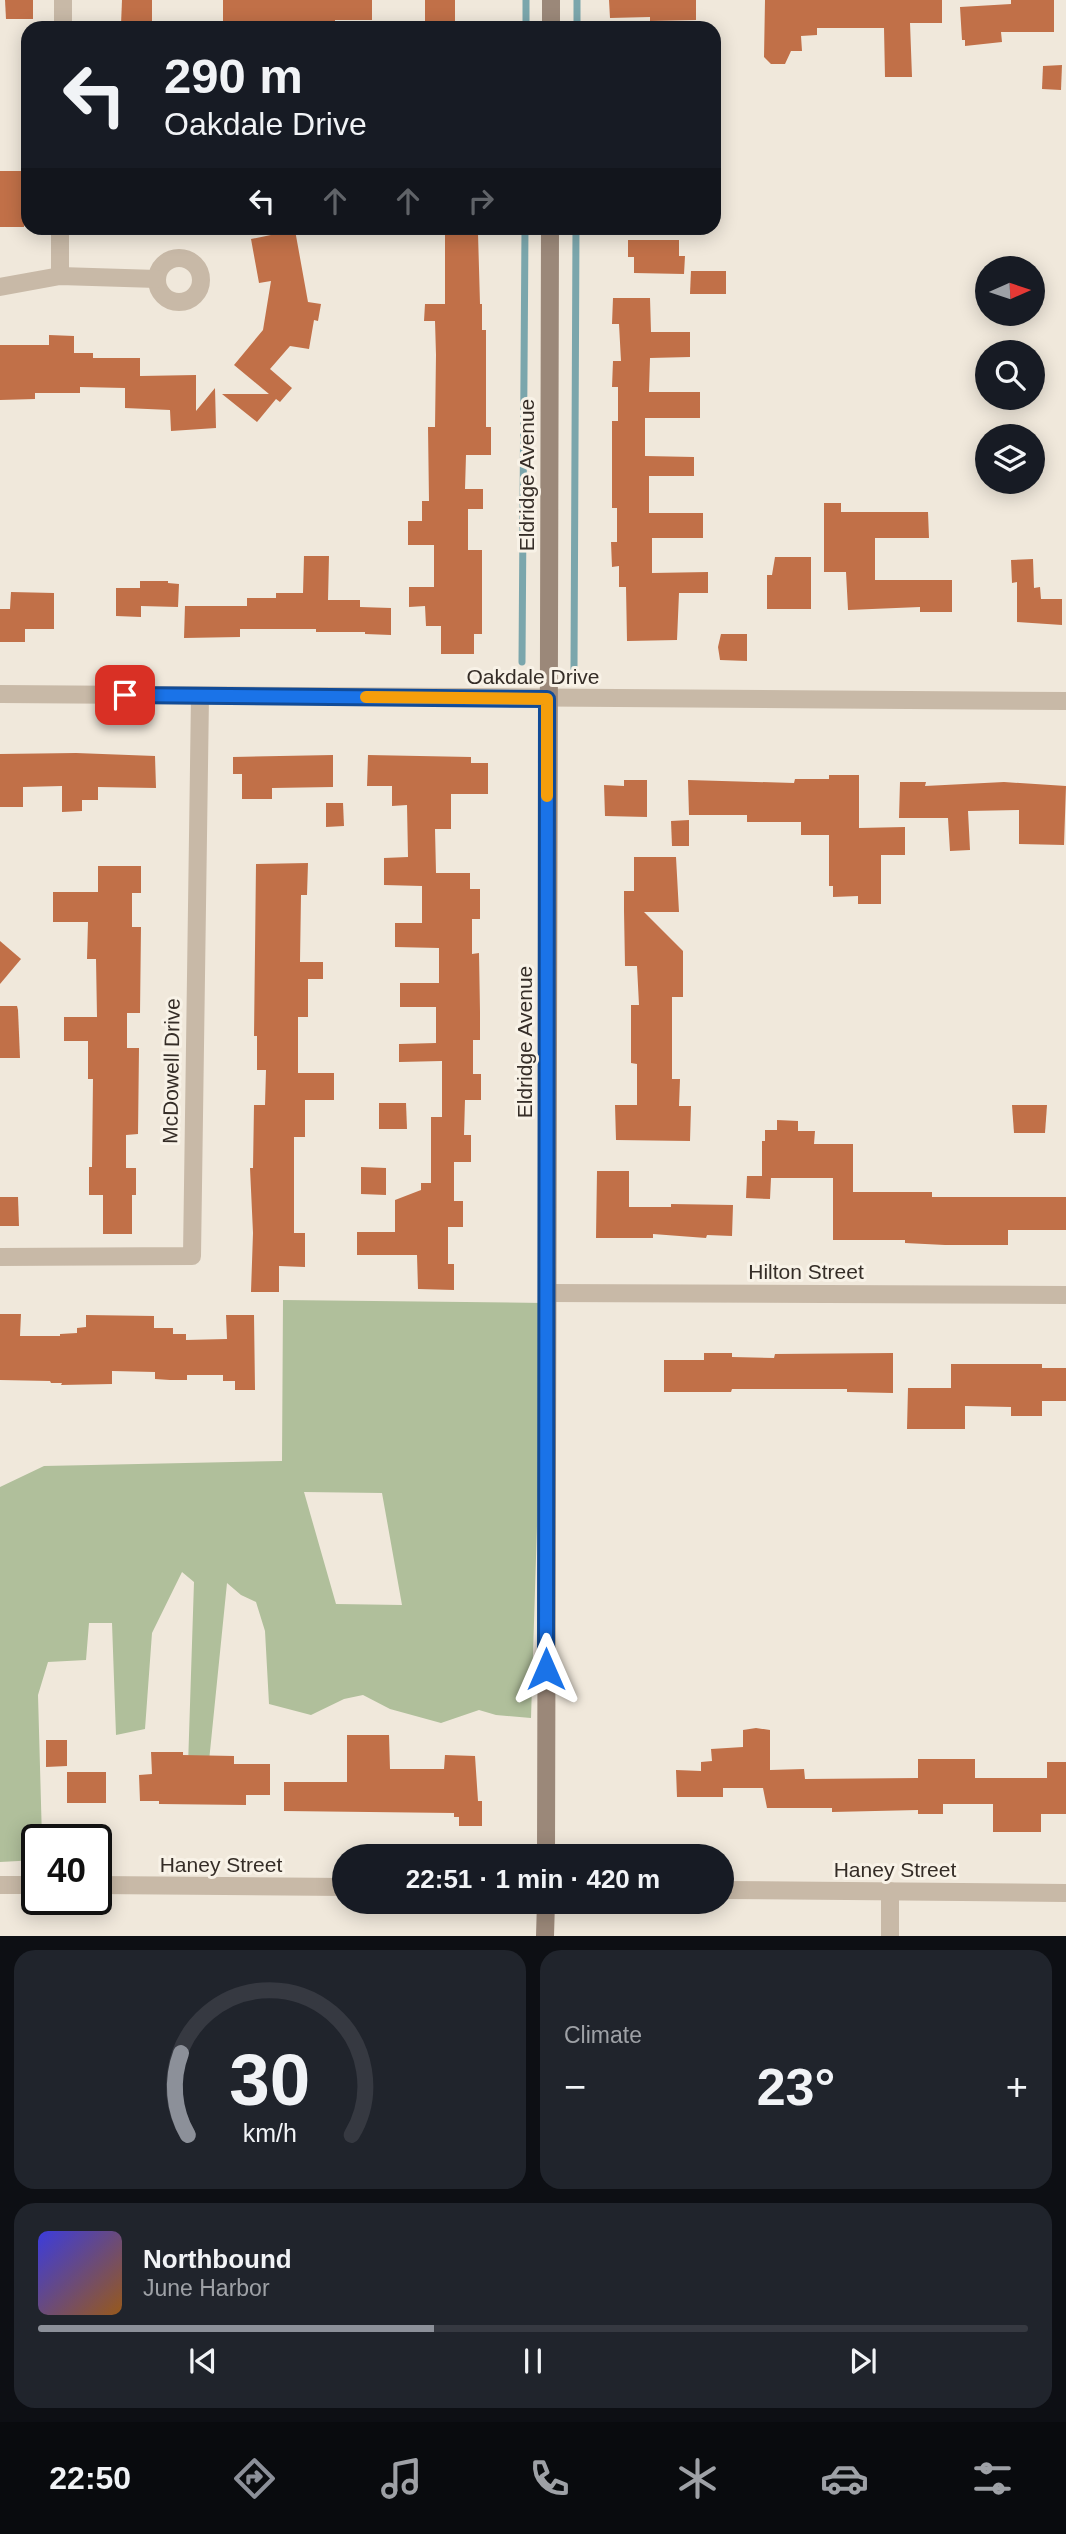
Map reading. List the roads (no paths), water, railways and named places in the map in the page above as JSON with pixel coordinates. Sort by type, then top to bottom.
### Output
[{"type":"street","points":[[62,21],[63,0]]},
{"type":"street","points":[[551,0],[551,21]]},
{"type":"street","points":[[60,235],[60,276]]},
{"type":"street","name":"Eldridge Avenue","points":[[546,1844],[550,235]]},
{"type":"street","points":[[0,287],[60,276],[157,279]]},
{"type":"street","name":"Oakdale Drive","points":[[0,694],[1066,701]]},
{"type":"street","name":"McDowell Drive","points":[[0,1257],[192,1256],[200,696]]},
{"type":"street","name":"Hilton Street","points":[[547,1293],[1066,1295]]},
{"type":"street","points":[[0,1885],[21,1885]]},
{"type":"street","name":"Haney Street","points":[[112,1885],[332,1887]]},
{"type":"street","name":"Haney Street","points":[[734,1890],[1066,1893]]},
{"type":"street","points":[[890,1891],[890,1936]]},
{"type":"street","points":[[545,1914],[545,1936]]},
{"type":"waterway","points":[[526,0],[526,21]]},
{"type":"waterway","points":[[577,0],[577,21]]},
{"type":"waterway","points":[[522,662],[525,235]]},
{"type":"waterway","points":[[574,668],[576,235]]}]
